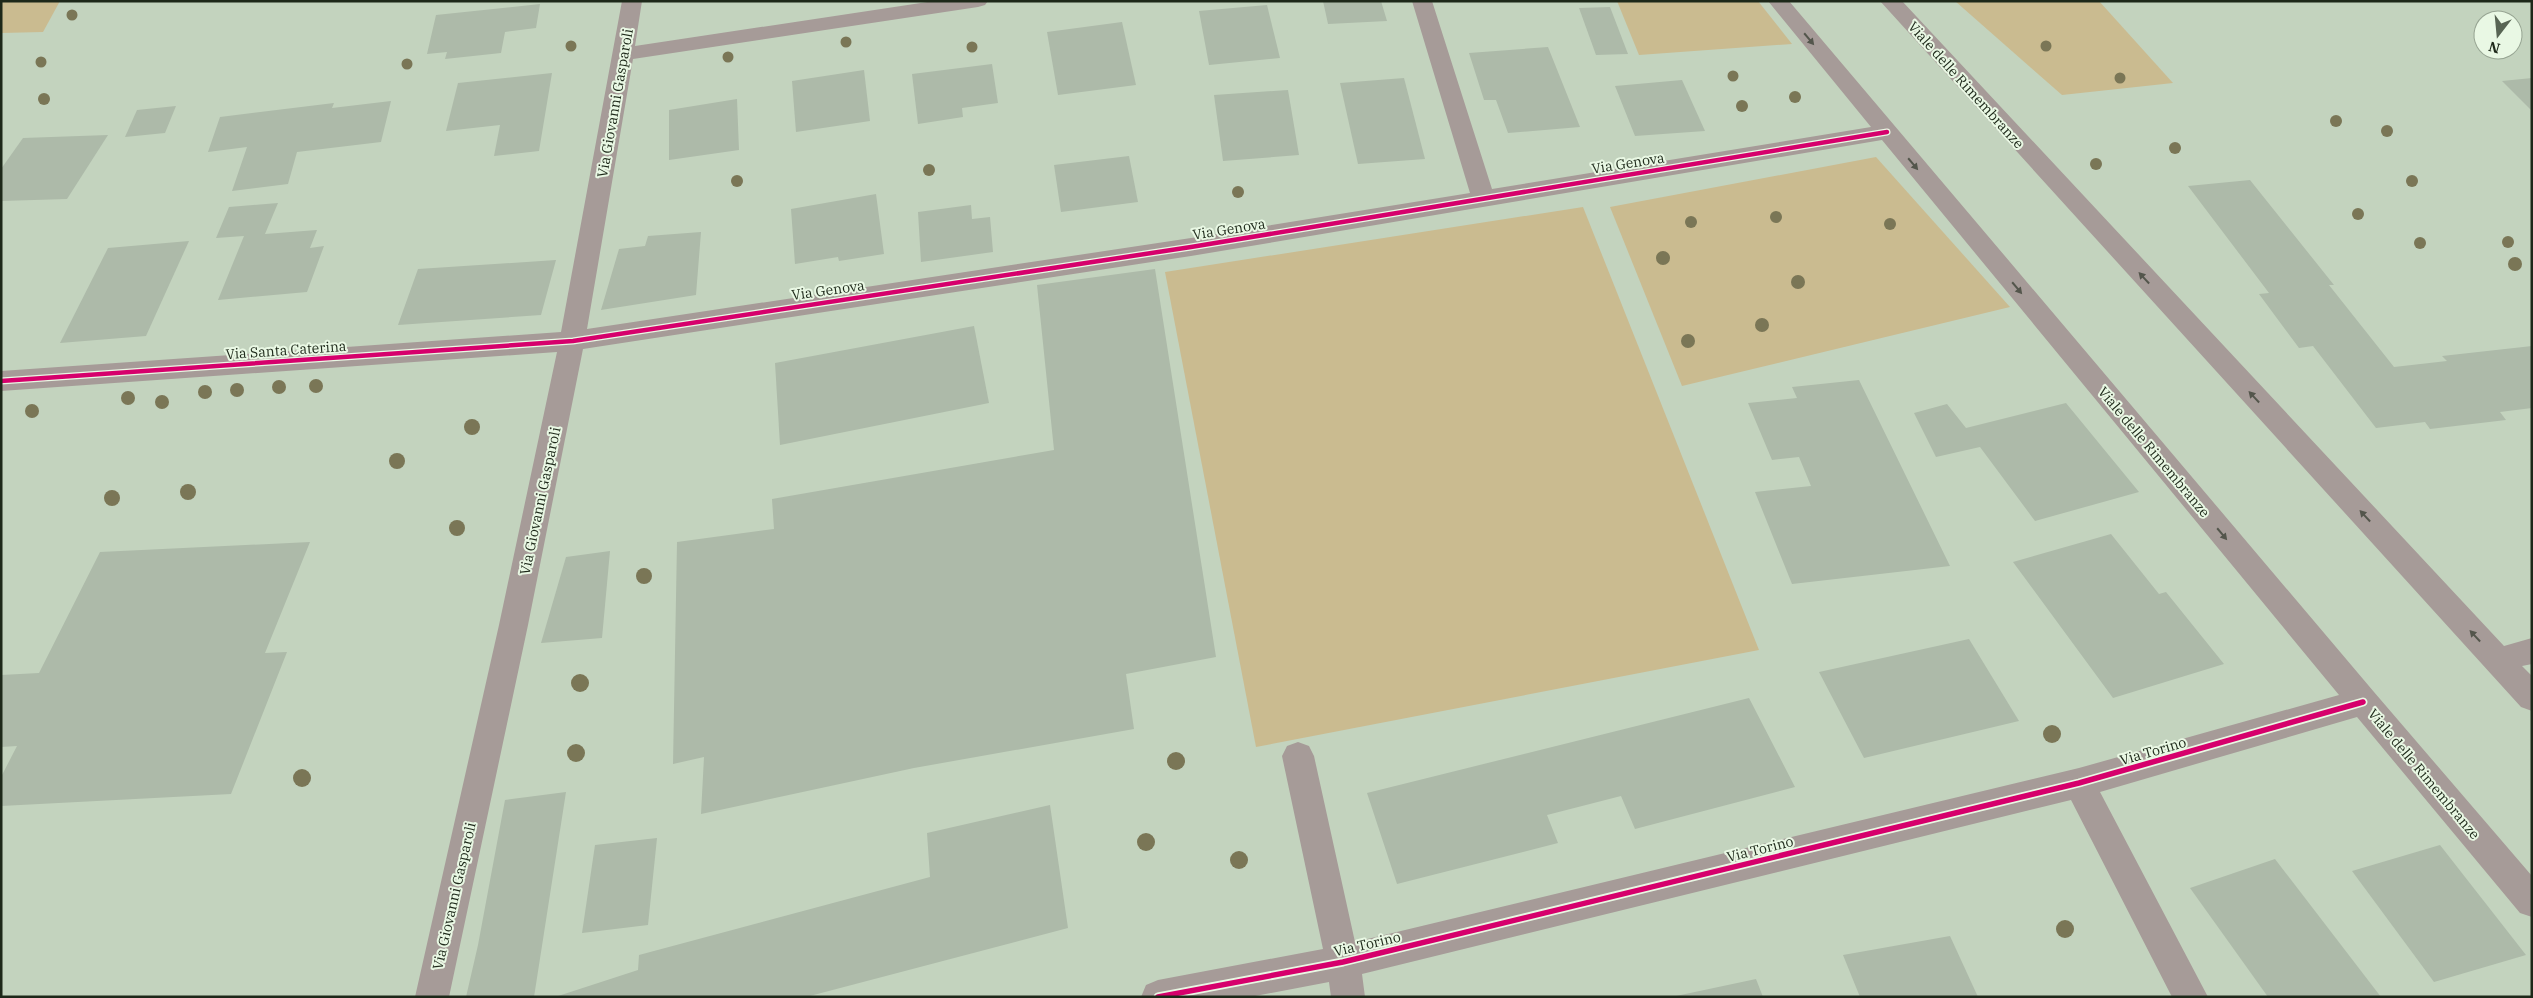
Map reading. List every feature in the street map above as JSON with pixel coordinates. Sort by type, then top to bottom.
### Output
[{"type":"street","name":"Via Giovanni Gasparoli","points":[[432,997],[513,633],[573,341],[632,1]]},
{"type":"street","points":[[624,54],[978,1]]},
{"type":"street","points":[[1422,1],[1483,198]]},
{"type":"street","name":"Viale delle Rimembranze","points":[[1778,1],[2363,702],[2532,901]]},
{"type":"street","name":"Viale delle Rimembranze","points":[[1890,1],[2532,698]]},
{"type":"street","name":"Via Genova","points":[[573,341],[745,313],[1191,247],[1886,132]]},
{"type":"street","name":"Via Santa Caterina","points":[[1,381],[573,341]]},
{"type":"street","points":[[2500,662],[2519,653],[2532,651]]},
{"type":"street","name":"Via Torino","points":[[1158,997],[1343,962],[2079,783],[2363,702]]},
{"type":"street","name":"Via Torino","points":[[1298,756],[1343,962],[1348,997]]},
{"type":"street","points":[[2079,783],[2191,997]]},
{"type":"shaded area","points":[[1,1],[60,1],[43,32],[1,33]]},
{"type":"shaded area","points":[[1617,1],[1758,1],[1792,44],[1639,55]]},
{"type":"shaded area","points":[[1955,1],[2099,1],[2173,83],[2062,95]]},
{"type":"shaded area","points":[[1876,157],[2010,307],[1682,386],[1610,207]]},
{"type":"shaded area","points":[[1583,207],[1759,650],[1256,747],[1165,272]]},
{"type":"building","points":[[1323,1],[1381,1],[1387,21],[1328,24]]},
{"type":"building","points":[[540,4],[536,28],[505,32],[501,53],[445,59],[447,52],[427,54],[436,15]]},
{"type":"building","points":[[1267,5],[1280,58],[1209,65],[1199,11]]},
{"type":"building","points":[[1610,7],[1628,54],[1596,55],[1579,8]]},
{"type":"building","points":[[1122,22],[1136,85],[1058,95],[1047,32]]},
{"type":"building","points":[[1548,47],[1580,127],[1508,133],[1496,100],[1484,100],[1469,53]]},
{"type":"building","points":[[992,64],[998,103],[962,108],[963,117],[918,124],[912,74]]},
{"type":"building","points":[[864,70],[870,121],[796,132],[792,81]]},
{"type":"building","points":[[552,73],[539,151],[494,156],[500,125],[446,131],[458,83]]},
{"type":"building","points":[[1404,78],[1425,159],[1358,164],[1340,83]]},
{"type":"building","points":[[2532,78],[2532,111],[2502,81]]},
{"type":"building","points":[[1682,80],[1705,131],[1635,136],[1615,86]]},
{"type":"building","points":[[1288,90],[1299,155],[1223,161],[1214,95]]},
{"type":"building","points":[[737,99],[739,150],[669,160],[669,110]]},
{"type":"building","points":[[391,101],[381,142],[297,152],[288,184],[232,191],[247,147],[208,152],[220,117],[334,103],[332,108]]},
{"type":"building","points":[[176,106],[165,133],[125,137],[137,110]]},
{"type":"building","points":[[108,135],[67,199],[1,201],[1,169],[23,138]]},
{"type":"building","points":[[1129,156],[1138,202],[1061,212],[1054,165]]},
{"type":"building","points":[[2250,180],[2334,285],[2329,285],[2394,367],[2447,361],[2442,356],[2532,346],[2532,408],[2500,412],[2506,420],[2430,429],[2425,422],[2376,428],[2313,346],[2299,348],[2259,294],[2269,293],[2188,186]]},
{"type":"building","points":[[876,194],[884,254],[839,261],[838,257],[795,264],[791,209]]},
{"type":"building","points":[[278,203],[265,234],[317,230],[310,248],[324,246],[307,292],[218,300],[244,236],[216,238],[229,207]]},
{"type":"building","points":[[971,205],[972,219],[990,217],[993,252],[921,262],[918,212]]},
{"type":"building","points":[[701,232],[696,295],[601,310],[619,249],[645,246],[648,236]]},
{"type":"building","points":[[189,241],[146,336],[60,343],[108,248]]},
{"type":"building","points":[[556,260],[541,315],[398,325],[418,269]]},
{"type":"building","points":[[1155,269],[1216,657],[1126,674],[1134,729],[914,768],[701,814],[704,757],[673,764],[677,542],[774,529],[772,499],[1054,450],[1037,285]]},
{"type":"building","points":[[974,326],[989,403],[780,445],[775,363]]},
{"type":"building","points":[[1859,380],[1950,566],[1792,584],[1755,492],[1811,486],[1799,457],[1772,460],[1748,403],[1797,398],[1792,387]]},
{"type":"building","points":[[2066,403],[2139,492],[2035,521],[1980,447],[1936,457],[1914,413],[1947,404],[1966,428]]},
{"type":"building","points":[[2111,534],[2159,594],[2166,592],[2224,664],[2113,698],[2013,562]]},
{"type":"building","points":[[310,542],[265,653],[287,652],[231,794],[1,806],[1,777],[17,746],[1,747],[1,675],[39,673],[100,552]]},
{"type":"building","points":[[610,551],[602,638],[541,643],[566,557]]},
{"type":"building","points":[[1969,639],[2019,721],[1864,758],[1819,672]]},
{"type":"building","points":[[1749,698],[1795,787],[1635,829],[1621,796],[1547,815],[1558,843],[1397,884],[1367,793]]},
{"type":"building","points":[[566,792],[534,997],[466,997],[478,945],[505,800]]},
{"type":"building","points":[[1050,805],[1068,928],[806,997],[555,997],[638,970],[639,955],[930,877],[927,833]]},
{"type":"building","points":[[657,838],[648,925],[582,933],[595,845]]},
{"type":"building","points":[[2440,845],[2526,955],[2434,982],[2352,871]]},
{"type":"building","points":[[2275,859],[2381,997],[2268,997],[2190,888]]},
{"type":"building","points":[[1950,936],[1978,997],[1860,997],[1843,955]]},
{"type":"building","points":[[1756,979],[1763,997],[1676,997],[1676,996]]},
{"type":"cycle path","points":[[1,381],[573,341],[1191,247],[1887,132]]},
{"type":"cycle path","points":[[1158,997],[1343,962],[2079,783],[2363,702]]}]
